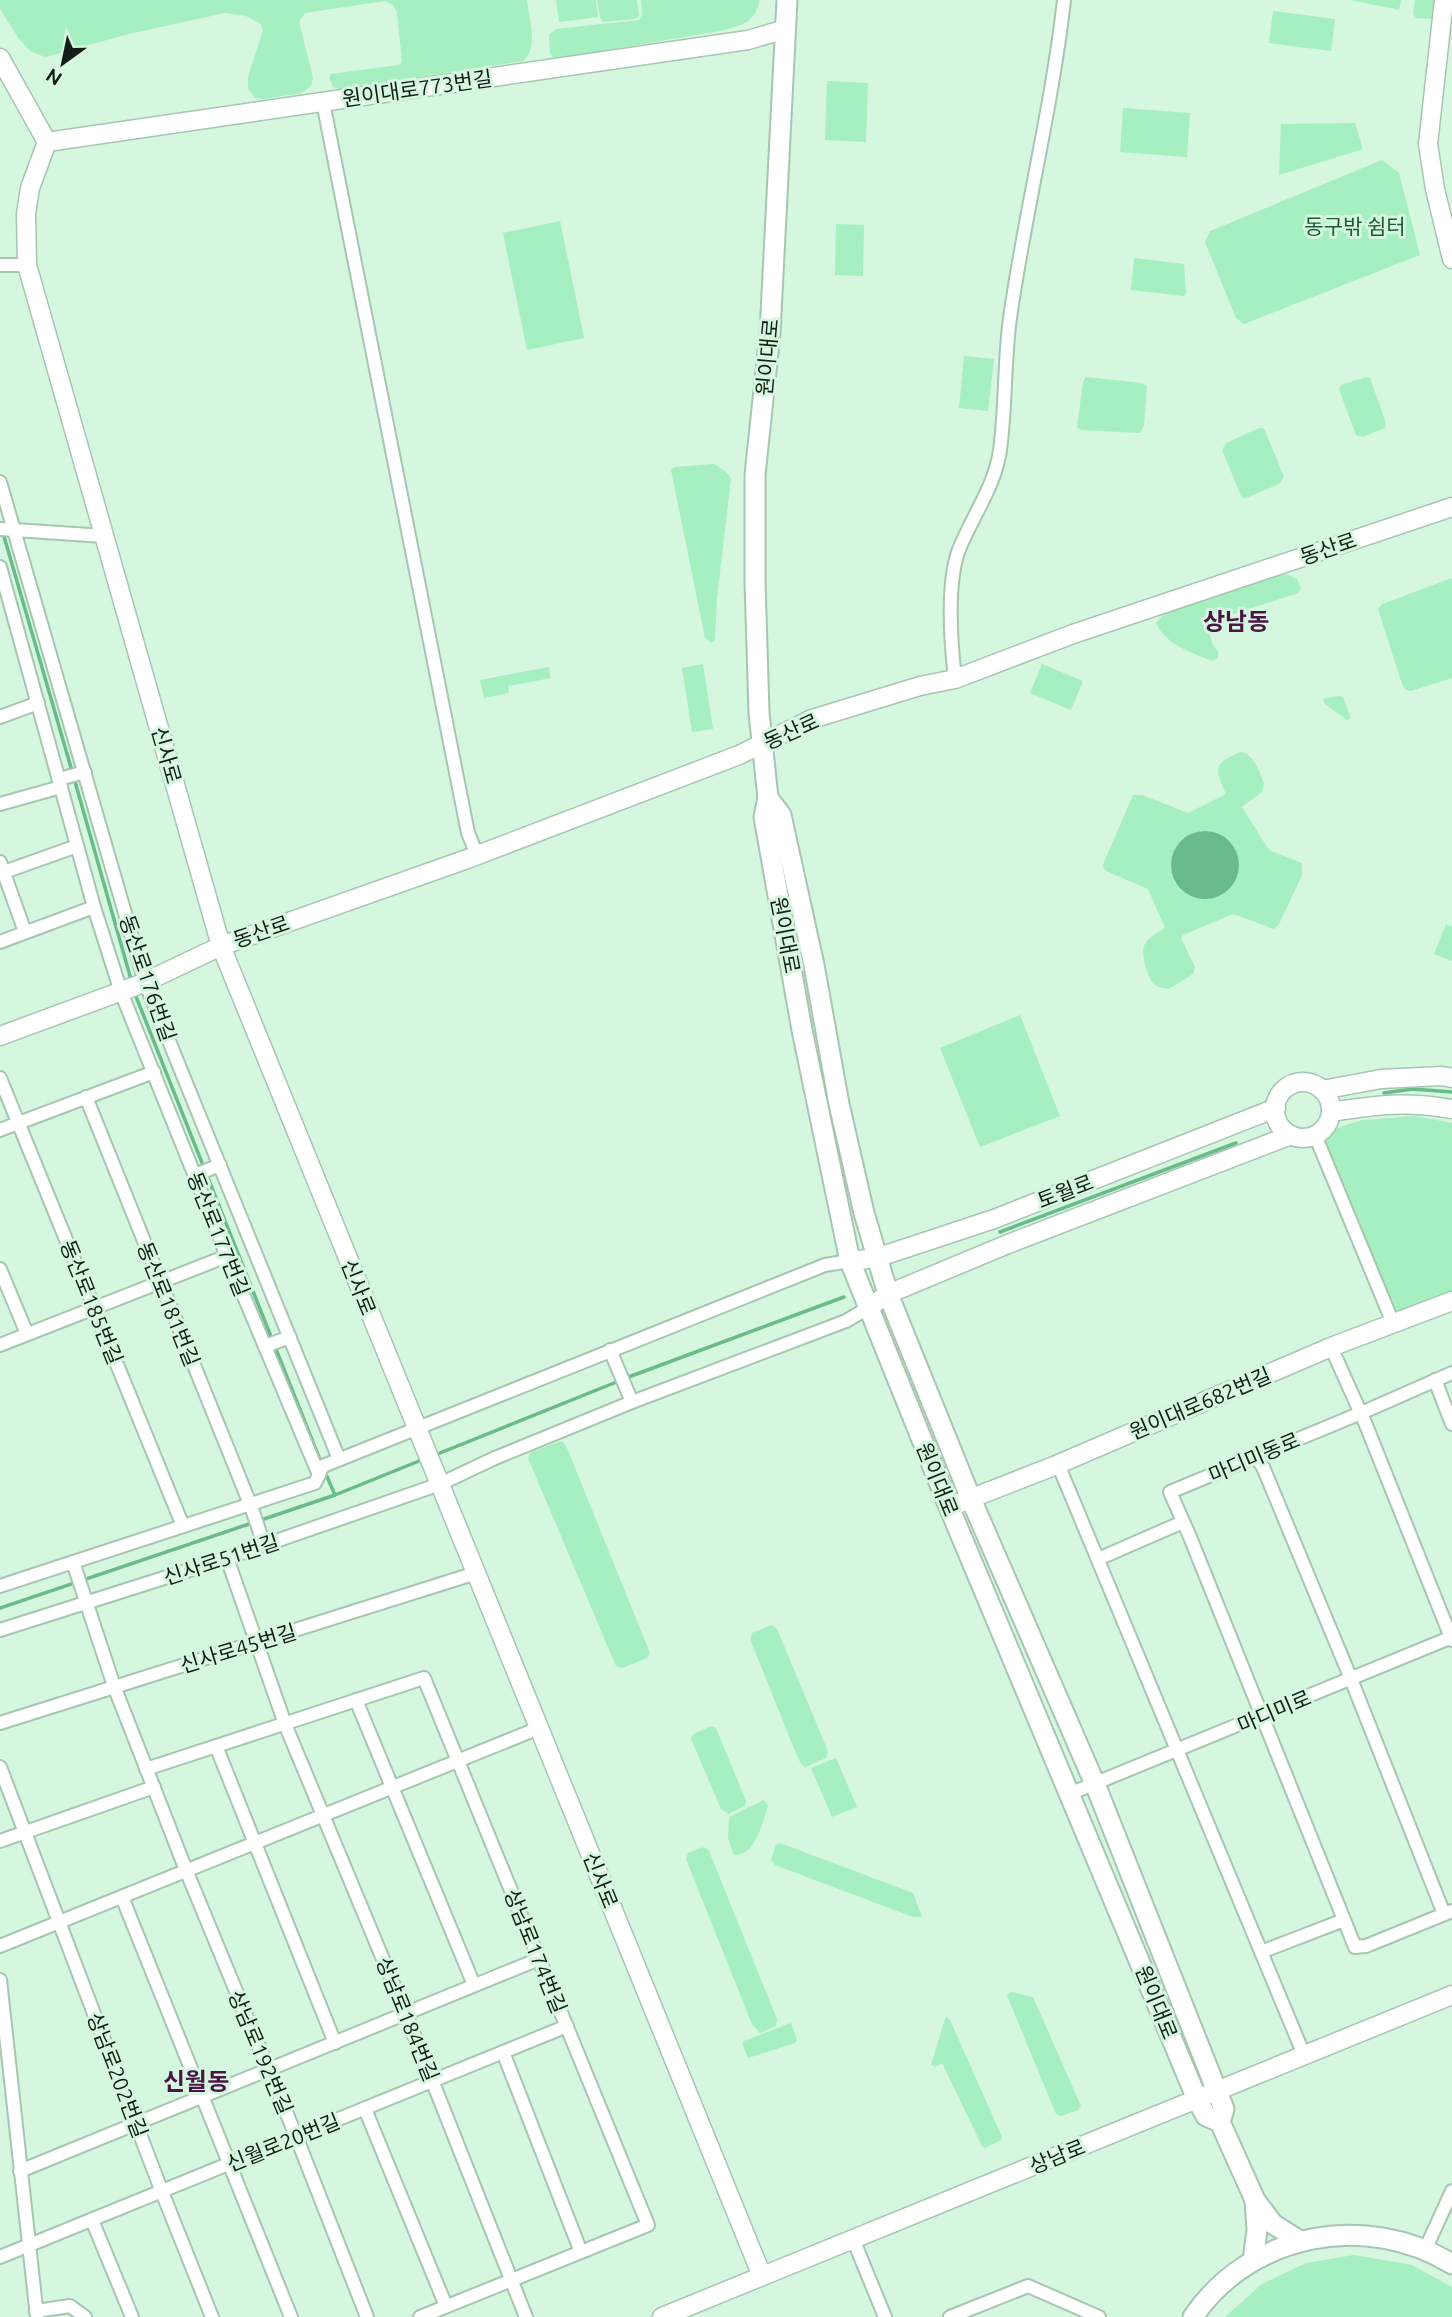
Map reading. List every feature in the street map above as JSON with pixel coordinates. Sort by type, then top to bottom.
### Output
[{"type":"main road","name":"원이대로","points":[[787,0],[770,333],[755,475],[755,582],[761,744],[768,798],[764,817],[817,1108],[850,1261],[949,1507],[1197,2099],[1206,2116],[1220,2122]]},
{"type":"main road","points":[[1444,0],[1428,144],[1435,189],[1452,259]]},
{"type":"main road","name":"원이대로773번길","points":[[47,142],[751,40],[786,29]]},
{"type":"main road","points":[[0,58],[47,142]]},
{"type":"main road","name":"신사로","points":[[47,142],[30,188],[25,240],[27,265],[221,946],[762,2276]]},
{"type":"main road","name":"동산로","points":[[0,1036],[133,987],[221,946],[477,855],[739,755],[812,719],[919,686],[955,679],[1073,634],[1452,507]]},
{"type":"main road","name":"원이대로","points":[[768,798],[781,815],[814,965],[839,1104],[876,1258],[888,1294],[971,1499],[1095,1784],[1224,2109],[1220,2122],[1255,2200],[1273,2224],[1300,2241]]},
{"type":"main road","points":[[1322,1090],[1381,1079],[1442,1076],[1452,1078]]},
{"type":"main road","points":[[1381,1079],[1371,1087],[1369,1097],[1384,1104]]},
{"type":"main road","points":[[1311,1083],[1322,1090],[1329,1099],[1331,1112],[1328,1124],[1307,1138],[1291,1135],[1283,1129],[1278,1121],[1276,1108],[1280,1095],[1294,1084],[1311,1083]]},
{"type":"main road","points":[[1331,1112],[1406,1103],[1452,1109]]},
{"type":"main road","name":"토월로","points":[[850,1261],[876,1258],[1001,1216],[1276,1108]]},
{"type":"main road","points":[[1220,1131],[1237,1132],[1242,1137],[1244,1146],[1234,1157]]},
{"type":"main road","name":"토월로","points":[[869,1308],[888,1294],[1008,1244],[1291,1135]]},
{"type":"main road","points":[[1001,1216],[992,1223],[990,1234],[996,1243],[1008,1244]]},
{"type":"main road","name":"원이대로682번길","points":[[949,1507],[1058,1464],[1331,1347],[1452,1301]]},
{"type":"main road","name":"상남로","points":[[662,2317],[1452,1995]]},
{"type":"main road","name":"원이대로","points":[[1253,2261],[1257,2230],[1255,2200]]},
{"type":"main road","points":[[1193,2317],[1217,2288],[1253,2261],[1300,2241],[1332,2235],[1363,2235],[1395,2240],[1425,2250],[1452,2264]]},
{"type":"street","points":[[955,679],[950,635],[958,553],[992,481],[1000,450],[1010,317],[1058,52],[1064,0]]},
{"type":"street","points":[[323,102],[468,833],[477,855]]},
{"type":"street","points":[[0,265],[27,265]]},
{"type":"street","name":"동산로176번길","points":[[0,482],[8,530],[82,773],[133,987],[218,1166],[338,1460]]},
{"type":"street","points":[[8,530],[104,536]]},
{"type":"street","points":[[0,567],[94,907],[133,987]]},
{"type":"street","points":[[0,613],[14,614]]},
{"type":"street","points":[[0,717],[38,703]]},
{"type":"street","points":[[0,804],[82,773]]},
{"type":"street","points":[[25,932],[2,867],[78,846]]},
{"type":"street","points":[[0,942],[94,907]]},
{"type":"street","name":"동산로177번길","points":[[133,987],[153,1072],[197,1174],[227,1256],[321,1471]]},
{"type":"street","points":[[0,1130],[153,1072]]},
{"type":"street","name":"동산로185번길","points":[[0,1078],[183,1527]]},
{"type":"street","name":"동산로181번길","points":[[86,1097],[263,1542]]},
{"type":"street","points":[[1315,1135],[1393,1323]]},
{"type":"street","points":[[197,1174],[218,1166]]},
{"type":"street","points":[[0,1345],[227,1256]]},
{"type":"street","points":[[0,1586],[251,1507],[315,1483],[321,1471],[338,1460],[420,1435],[610,1350],[825,1265],[850,1261]]},
{"type":"street","points":[[0,1269],[27,1334]]},
{"type":"street","name":"신사로51번길","points":[[0,1630],[85,1600],[227,1558],[263,1542],[440,1484],[495,1458],[632,1402],[846,1321],[869,1308]]},
{"type":"street","points":[[266,1346],[288,1338]]},
{"type":"street","points":[[1331,1347],[1361,1413],[1452,1638]]},
{"type":"street","points":[[610,1350],[632,1402]]},
{"type":"street","name":"마디미동로","points":[[1183,1522],[1170,1492],[1452,1373]]},
{"type":"street","points":[[1435,1380],[1452,1424]]},
{"type":"street","points":[[1098,1559],[1183,1522],[1355,1947],[1366,1946],[1448,1913],[1263,1467],[1255,1456]]},
{"type":"street","points":[[1058,1464],[1304,2055]]},
{"type":"street","name":"상남로184번길","points":[[227,1558],[285,1724],[405,2012],[526,2317]]},
{"type":"street","name":"상남로192번길","points":[[74,1564],[114,1686],[153,1787],[367,2317]]},
{"type":"street","name":"신사로45번길","points":[[0,1723],[476,1573]]},
{"type":"street","name":"마디미로","points":[[1069,1794],[1452,1638]]},
{"type":"street","name":"상남로174번길","points":[[356,1700],[424,1678],[567,2026],[648,2225],[581,2252]]},
{"type":"street","points":[[146,1769],[356,1700],[474,1985]]},
{"type":"street","points":[[0,1946],[539,1728]]},
{"type":"street","points":[[216,1746],[335,2043]]},
{"type":"street","name":"상남로202번길","points":[[0,1767],[212,2317]]},
{"type":"street","points":[[0,1841],[153,1787]]},
{"type":"street","points":[[122,1897],[291,2317]]},
{"type":"street","points":[[1261,1952],[1344,1920]]},
{"type":"street","points":[[20,2171],[539,1959]]},
{"type":"street","points":[[0,1980],[36,2314],[70,2306],[85,2317]]},
{"type":"street","name":"신월로20번길","points":[[0,2257],[567,2026]]},
{"type":"street","points":[[420,2317],[581,2252],[503,2052]]},
{"type":"street","points":[[365,2109],[446,2306]]},
{"type":"street","points":[[1425,2250],[1452,2191]]},
{"type":"street","points":[[92,2220],[132,2317]]},
{"type":"street","points":[[853,2239],[885,2317]]},
{"type":"street","points":[[950,2317],[1028,2286],[1099,2317]]},
{"type":"green space","points":[[0,0],[527,0],[532,41],[531,49],[523,61],[339,89],[333,87],[329,78],[331,74],[399,65],[402,62],[397,12],[393,5],[385,1],[305,13],[299,22],[313,78],[311,86],[302,93],[264,99],[255,98],[248,89],[248,77],[263,30],[261,24],[246,16],[225,13],[129,34],[45,57],[30,51],[19,39],[0,9]]},
{"type":"green space","points":[[556,0],[596,0],[598,17],[559,22]]},
{"type":"green space","points":[[597,0],[637,0],[639,16],[635,19],[603,22]]},
{"type":"green space","points":[[641,0],[760,0],[751,19],[720,31],[554,59],[550,53],[549,35],[556,29],[639,20],[642,15]]},
{"type":"green space","points":[[1351,0],[1401,0],[1399,10]]},
{"type":"green space","points":[[1415,0],[1437,0],[1435,15],[1431,19],[1416,18],[1413,14]]},
{"type":"green space","points":[[1273,11],[1335,19],[1331,51],[1269,43]]},
{"type":"green space","points":[[827,81],[868,83],[866,142],[825,140]]},
{"type":"green space","points":[[1123,108],[1190,113],[1187,157],[1120,152]]},
{"type":"green space","points":[[1355,123],[1363,149],[1279,175],[1281,124]]},
{"type":"green space","name":"동구밖 쉼터","points":[[1382,160],[1399,173],[1420,255],[1244,324],[1236,318],[1205,242],[1210,231]]},
{"type":"green space","points":[[560,221],[584,338],[527,350],[503,233]]},
{"type":"green space","points":[[836,224],[864,225],[863,276],[835,275]]},
{"type":"green space","points":[[1134,258],[1184,264],[1186,294],[1184,296],[1131,290]]},
{"type":"green space","points":[[964,356],[994,359],[988,411],[959,408]]},
{"type":"green space","points":[[1086,377],[1142,383],[1147,387],[1144,426],[1140,433],[1081,430],[1077,427]]},
{"type":"green space","points":[[1370,378],[1386,423],[1385,428],[1362,437],[1356,435],[1339,389],[1341,385]]},
{"type":"green space","points":[[1259,428],[1265,431],[1284,477],[1279,484],[1242,498],[1222,450],[1226,443]]},
{"type":"green space","points":[[714,464],[731,478],[717,598],[715,640],[711,643],[705,638],[671,470],[674,467]]},
{"type":"green space","points":[[1284,573],[1297,579],[1301,589],[1298,593],[1206,623],[1218,652],[1218,658],[1213,661],[1173,643],[1160,631],[1156,623],[1171,611]]},
{"type":"green space","points":[[1452,578],[1452,678],[1411,691],[1406,690],[1378,609],[1382,604]]},
{"type":"green space","points":[[703,664],[713,729],[692,732],[682,668]]},
{"type":"green space","points":[[1042,664],[1083,681],[1071,710],[1030,693]]},
{"type":"green space","points":[[549,667],[551,678],[508,686],[509,693],[484,698],[480,680]]},
{"type":"green space","points":[[1343,697],[1351,718],[1347,720],[1325,704],[1323,699]]},
{"type":"green space","points":[[1240,752],[1252,759],[1264,783],[1262,792],[1242,807],[1269,850],[1302,863],[1302,875],[1279,924],[1274,929],[1233,914],[1183,935],[1181,938],[1195,967],[1193,974],[1169,989],[1158,987],[1149,976],[1143,950],[1148,940],[1165,928],[1148,889],[1106,871],[1104,862],[1133,795],[1142,795],[1188,813],[1226,794],[1218,768],[1224,760]]},
{"type":"green space","points":[[1446,924],[1452,927],[1452,961],[1434,954]]},
{"type":"green space","points":[[1020,1015],[1060,1116],[980,1147],[940,1048]]},
{"type":"green space","points":[[1415,1116],[1452,1123],[1452,1301],[1393,1323],[1315,1135],[1362,1120]]},
{"type":"green space","points":[[562,1441],[650,1653],[647,1658],[622,1668],[616,1666],[528,1458],[531,1452]]},
{"type":"green space","points":[[772,1625],[777,1629],[828,1751],[826,1758],[805,1767],[795,1751],[750,1639],[752,1633]]},
{"type":"green space","points":[[711,1726],[716,1728],[746,1801],[745,1806],[728,1814],[721,1809],[691,1739],[692,1735]]},
{"type":"green space","points":[[836,1758],[857,1807],[832,1817],[811,1768]]},
{"type":"green space","points":[[764,1800],[768,1805],[767,1810],[756,1839],[747,1851],[734,1855],[728,1839],[729,1817]]},
{"type":"green space","points":[[780,1843],[913,1893],[922,1917],[913,1917],[775,1865],[771,1859],[776,1845]]},
{"type":"green space","points":[[704,1847],[709,1851],[777,2019],[776,2026],[760,2033],[752,2024],[686,1859],[688,1853]]},
{"type":"green space","points":[[1011,1992],[1033,1997],[1081,2106],[1078,2110],[1061,2116],[1056,2114],[1008,1998],[1007,1995]]},
{"type":"green space","points":[[946,2016],[1002,2137],[985,2148],[943,2065],[931,2065]]},
{"type":"green space","points":[[791,2023],[797,2040],[795,2043],[748,2058],[742,2043],[744,2041]]},
{"type":"green space","points":[[1354,2255],[1412,2265],[1452,2287],[1452,2317],[1225,2317],[1262,2284],[1306,2263]]},
{"type":"shaded area","points":[[1205,831],[1218,834],[1229,841],[1236,852],[1239,865],[1236,878],[1229,889],[1218,896],[1205,899],[1192,896],[1181,889],[1174,878],[1171,865],[1174,852],[1181,841],[1192,834]]},
{"type":"waterway","points":[[3,533],[72,771]]},
{"type":"waterway","points":[[74,778],[132,983]]},
{"type":"waterway","points":[[135,994],[322,1465]]},
{"type":"waterway","points":[[1384,1093],[1412,1089],[1452,1092]]},
{"type":"waterway","points":[[1000,1232],[1236,1143]]},
{"type":"waterway","points":[[626,1378],[844,1297]]},
{"type":"waterway","points":[[435,1455],[619,1381]]},
{"type":"waterway","points":[[0,1608],[335,1495],[424,1459]]},
{"type":"waterway","points":[[325,1472],[335,1495]]},
{"type":"district","name":"상남동","points":[[1236,621]]},
{"type":"district","name":"신월동","points":[[196,2081]]}]
